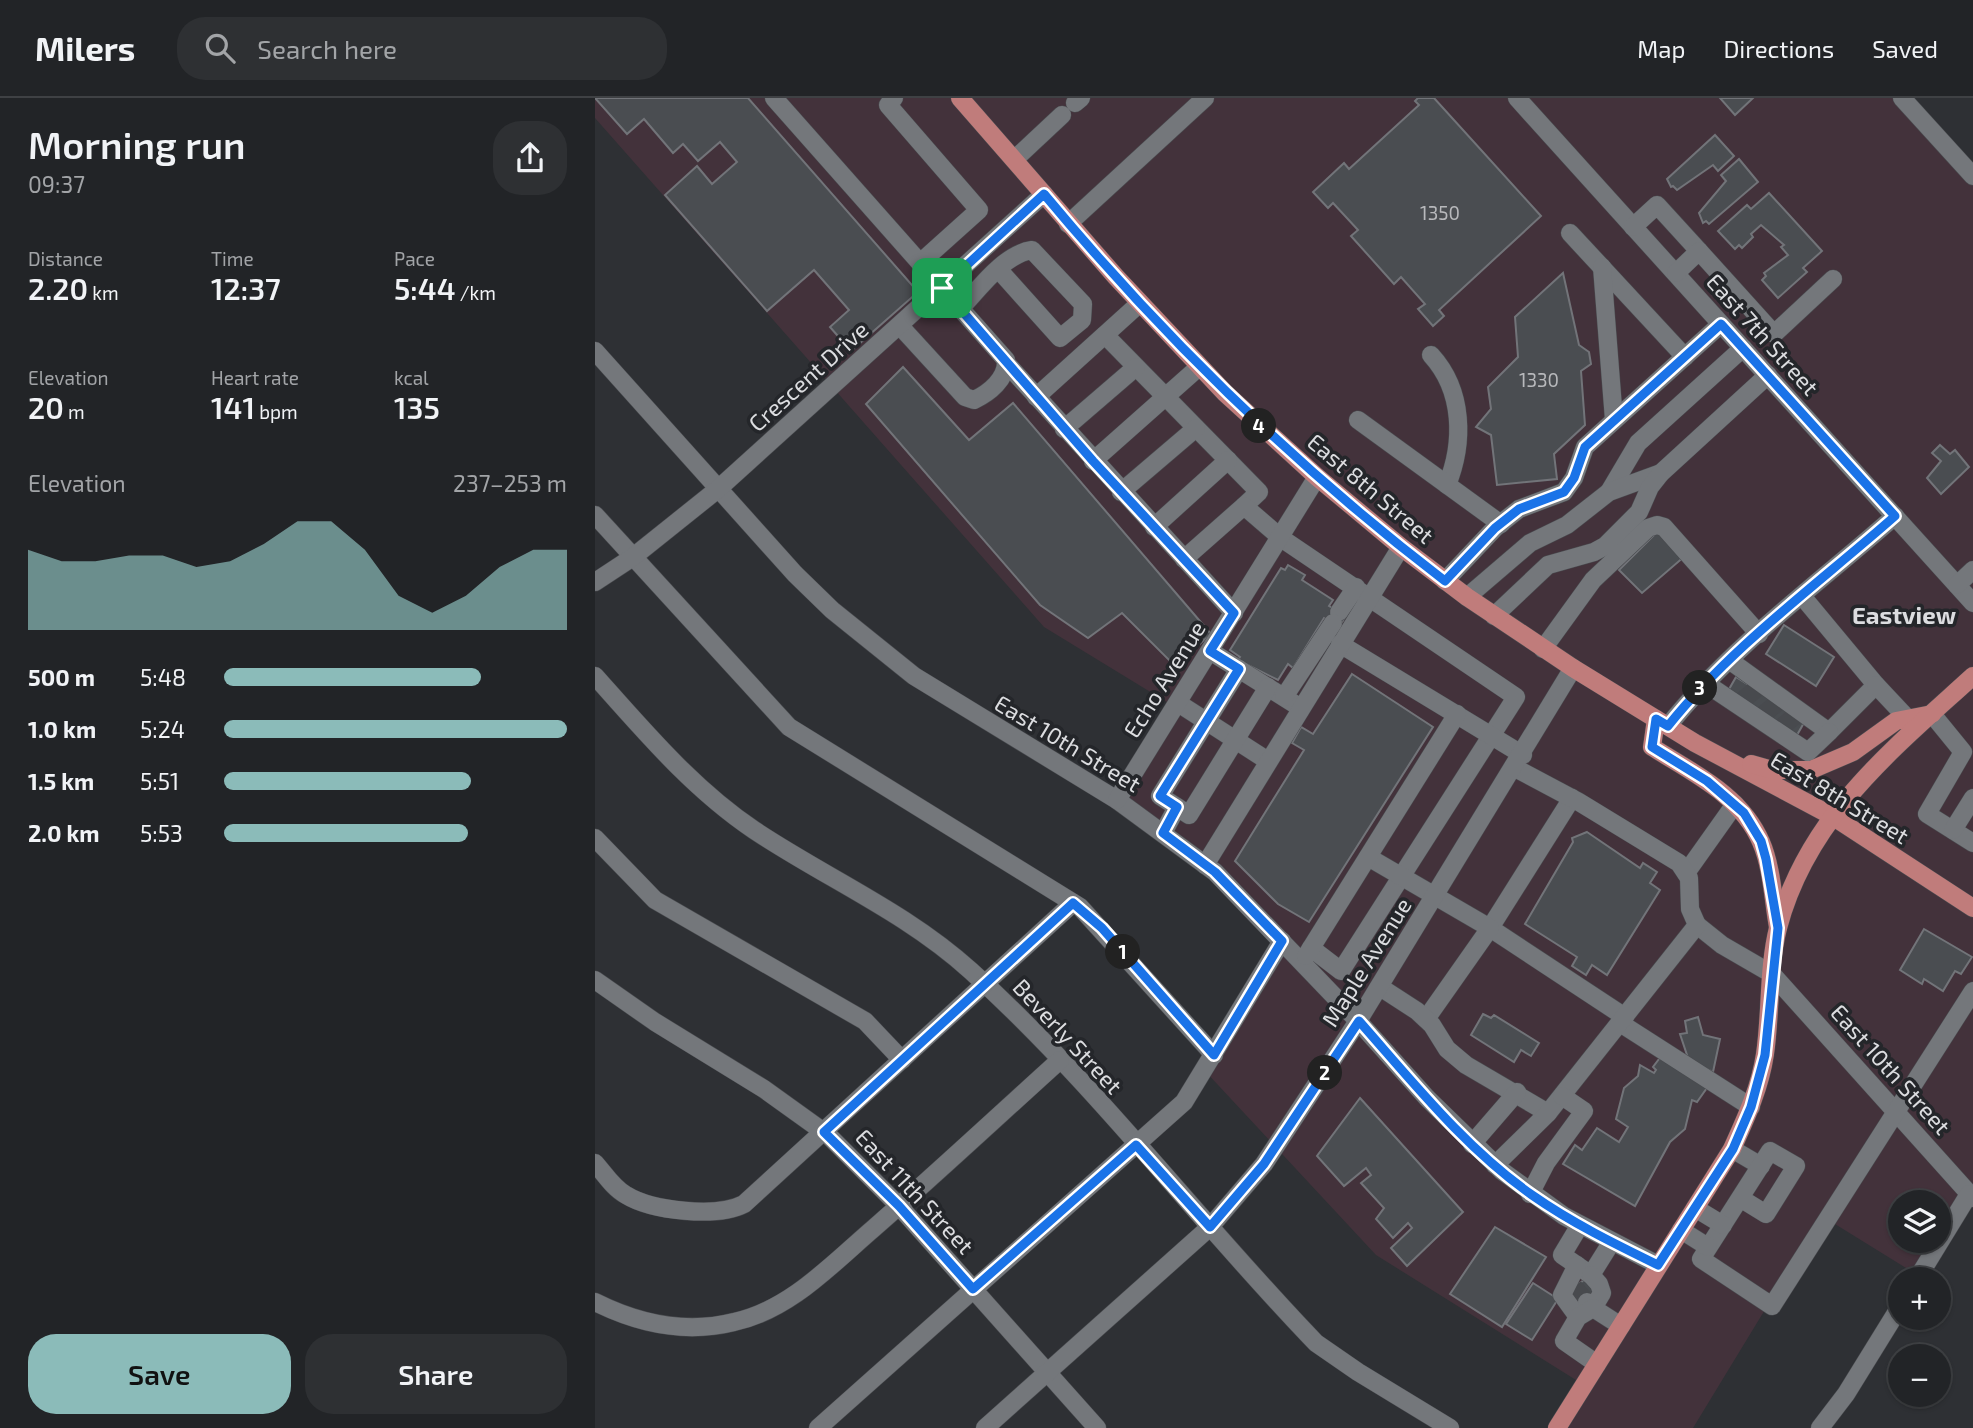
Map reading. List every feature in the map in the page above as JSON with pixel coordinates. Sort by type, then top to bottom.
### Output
[{"type":"main road","name":"East 8th Street","points":[[960,98],[1068,223],[1199,367],[1317,477],[1401,547],[1494,616],[1573,668],[1662,723],[1832,816],[1973,908]]},
{"type":"main road","points":[[1557,1428],[1733,1149],[1751,1107],[1765,1055],[1778,928],[1797,879],[1832,816],[1869,772],[1973,676]]},
{"type":"main road","points":[[1723,757],[1772,770],[1811,770],[1853,752],[1896,721],[1931,714]]},
{"type":"main road","points":[[1662,723],[1652,747],[1707,781],[1735,804],[1744,813],[1761,841],[1778,928]]},
{"type":"street","points":[[775,98],[1063,429],[1234,613]]},
{"type":"street","points":[[1068,223],[1205,98]]},
{"type":"street","name":"East 7th Street","points":[[1517,98],[1973,603]]},
{"type":"street","points":[[1902,98],[1973,176]]},
{"type":"street","points":[[888,100],[979,210],[920,263]]},
{"type":"street","points":[[1015,159],[1073,105]]},
{"type":"street","name":"Crescent Drive","points":[[595,582],[633,557],[718,489],[1044,194]]},
{"type":"street","points":[[1633,227],[1657,205],[1774,334],[1833,279]]},
{"type":"street","points":[[1657,253],[1681,232]]},
{"type":"street","points":[[1570,233],[1685,357]]},
{"type":"street","points":[[960,309],[999,270],[1019,252],[1032,250],[1083,304],[1081,320],[1060,338],[999,270]]},
{"type":"street","points":[[1676,273],[1699,251]]},
{"type":"street","points":[[1602,267],[1615,421]]},
{"type":"street","points":[[1036,397],[1140,303]]},
{"type":"street","points":[[1609,492],[1637,443],[1738,343],[1758,316]]},
{"type":"street","points":[[1445,581],[1519,509],[1564,492],[1574,478],[1585,447],[1721,324]]},
{"type":"street","points":[[900,326],[965,397],[974,400],[992,388],[1002,379],[1006,363]]},
{"type":"street","points":[[1105,335],[1259,492],[1184,559]]},
{"type":"street","name":"East 10th Street","points":[[595,351],[795,574],[874,646],[962,708],[1117,800],[1205,865],[1245,901],[1282,941],[1307,955],[1359,1021],[1472,1144],[1495,1165],[1530,1194],[1580,1225],[1658,1265]]},
{"type":"street","points":[[1431,355],[1443,368],[1451,388],[1461,439],[1457,461],[1447,485]]},
{"type":"street","points":[[1063,429],[1136,367]]},
{"type":"street","points":[[1093,461],[1199,367]]},
{"type":"street","points":[[1494,616],[1548,565],[1594,552],[1605,546],[1639,512],[1650,487],[1661,473],[1768,375]]},
{"type":"street","points":[[1358,420],[1501,524]]},
{"type":"street","points":[[1121,492],[1196,428]]},
{"type":"street","points":[[1154,527],[1228,460]]},
{"type":"street","points":[[1467,597],[1530,543],[1567,525],[1609,492],[1661,473]]},
{"type":"street","name":"Echo Avenue","points":[[1117,800],[1317,477]]},
{"type":"street","points":[[1244,506],[1281,538],[1516,697],[1341,971],[1307,955],[1457,714]]},
{"type":"street","points":[[595,515],[789,727],[1073,903],[1102,928],[1214,1055]]},
{"type":"street","points":[[1662,723],[1729,660],[1895,516]]},
{"type":"street","points":[[1543,649],[1593,580],[1648,528],[1657,524],[1664,527],[1759,634]]},
{"type":"street","points":[[1284,698],[1336,618],[1401,547]]},
{"type":"street","points":[[1957,585],[1973,570]]},
{"type":"street","points":[[1205,865],[1340,644],[1363,591]]},
{"type":"street","points":[[1802,596],[1907,718]]},
{"type":"street","points":[[1340,644],[1491,736],[1519,761],[1571,798],[1679,863],[1689,878],[1690,909],[1697,925],[1548,1113],[1495,1165]]},
{"type":"street","points":[[1210,651],[1301,708]]},
{"type":"street","points":[[1729,660],[1749,695],[1789,721],[1808,752],[1876,685]]},
{"type":"street","name":"Maple Avenue","points":[[985,1428],[1210,1227],[1264,1164],[1359,1021],[1573,668]]},
{"type":"street","points":[[1239,669],[1160,796],[1189,815],[1268,687]]},
{"type":"street","name":"Beverly Street","points":[[595,676],[667,755],[717,803],[782,848],[931,937],[984,984],[1060,1060],[1316,1343],[1450,1428]]},
{"type":"street","points":[[1705,683],[1749,695],[1789,721],[1829,732]]},
{"type":"street","points":[[1178,703],[1268,761]]},
{"type":"street","points":[[1931,714],[1968,755],[1927,814],[1973,843]]},
{"type":"street","points":[[1426,1019],[1490,928],[1571,798]]},
{"type":"street","points":[[1954,831],[1973,798]]},
{"type":"street","points":[[1686,873],[1735,804]]},
{"type":"street","points":[[1163,833],[1177,807]]},
{"type":"street","points":[[595,838],[655,900],[865,1021],[902,1060]]},
{"type":"street","points":[[1368,857],[1490,928],[1751,1107]]},
{"type":"street","points":[[595,1163],[629,1197],[654,1205],[722,1213],[752,1198],[1073,903]]},
{"type":"street","name":"East 10th Street","points":[[1697,925],[1722,945],[1772,974],[1971,1196]]},
{"type":"street","points":[[818,1428],[1184,1102],[1282,941]]},
{"type":"street","name":"East 11th Street","points":[[595,980],[764,1089],[824,1132],[899,1206],[1097,1428]]},
{"type":"street","points":[[1380,987],[1426,1019],[1447,1049],[1466,1066],[1548,1113]]},
{"type":"street","points":[[1740,1198],[1766,1214],[1796,1166],[1770,1152],[1740,1198],[1701,1259],[1772,1306],[1973,991]]},
{"type":"street","points":[[595,1303],[618,1314],[659,1325],[703,1327],[758,1315],[814,1280],[1060,1060]]},
{"type":"street","points":[[1472,1144],[1517,1093]]},
{"type":"street","points":[[1530,1194],[1546,1163],[1584,1111],[1562,1096]]},
{"type":"street","points":[[1733,1149],[1761,1166]]},
{"type":"street","points":[[1925,1267],[1971,1196]]},
{"type":"street","points":[[1695,1208],[1723,1225]]},
{"type":"street","points":[[1580,1225],[1562,1255],[1581,1290],[1621,1326]]},
{"type":"street","points":[[1681,1230],[1709,1247]]},
{"type":"street","points":[[1597,1364],[1564,1341],[1581,1290],[1611,1243]]},
{"type":"street","points":[[1820,1428],[1846,1394],[1888,1327]]},
{"type":"shaded area","points":[[595,98],[1900,98],[1973,178],[1973,1197],[1951,1229],[1951,1190],[1888,1190],[1888,1253],[1935,1253],[1925,1267],[1904,1267],[1822,1216],[1693,1428],[1557,1428],[1584,1385],[1376,1255],[1205,1071],[1283,942],[1250,906],[1117,800],[1175,707],[1044,627],[595,118]]},
{"type":"building","points":[[595,98],[748,98],[918,292],[851,351],[830,327],[849,310],[814,270],[767,311],[665,195],[697,166],[712,184],[737,162],[720,142],[698,161],[683,144],[673,153],[644,119],[627,134]]},
{"type":"building","points":[[1418,98],[1434,98],[1541,216],[1439,310],[1444,316],[1433,326],[1418,309],[1425,304],[1401,277],[1394,284],[1351,236],[1358,230],[1333,203],[1328,208],[1313,192],[1344,163],[1349,169],[1419,105],[1415,101]]},
{"type":"building","points":[[1720,98],[1753,98],[1735,115]]},
{"type":"building","points":[[1715,135],[1734,156],[1718,171],[1713,165],[1677,190],[1671,187],[1667,179]]},
{"type":"building","points":[[1739,159],[1758,182],[1709,224],[1706,221],[1703,223],[1699,213],[1726,181],[1721,175]]},
{"type":"building","points":[[1769,193],[1822,251],[1803,268],[1807,272],[1778,298],[1762,280],[1766,276],[1764,273],[1788,255],[1781,247],[1784,245],[1761,225],[1742,248],[1739,245],[1735,249],[1718,231],[1747,205],[1751,209]]},
{"type":"building","points":[[1563,273],[1579,345],[1589,352],[1591,364],[1581,371],[1585,425],[1554,454],[1557,479],[1497,485],[1491,435],[1476,427],[1491,409],[1488,387],[1518,357],[1515,317]]},
{"type":"building","points":[[903,367],[969,440],[1013,403],[1211,634],[1175,666],[1122,613],[1088,638],[1040,605],[866,404]]},
{"type":"building","points":[[1940,445],[1950,454],[1955,450],[1969,467],[1941,494],[1927,478],[1941,461],[1932,453]]},
{"type":"building","points":[[1660,529],[1685,556],[1642,593],[1619,570]]},
{"type":"building","points":[[1288,565],[1305,575],[1302,580],[1333,600],[1329,606],[1346,616],[1339,627],[1324,618],[1293,668],[1288,664],[1278,680],[1238,660],[1240,657],[1230,650],[1281,568],[1285,570]]},
{"type":"building","points":[[1784,625],[1834,657],[1816,686],[1766,654]]},
{"type":"building","points":[[1352,674],[1433,727],[1309,922],[1278,904],[1235,861],[1304,750],[1292,743],[1301,727],[1313,734]]},
{"type":"building","points":[[1736,677],[1805,721],[1797,735],[1728,691]]},
{"type":"building","points":[[1587,832],[1640,868],[1643,863],[1657,872],[1650,883],[1660,890],[1607,975],[1592,965],[1586,975],[1572,966],[1577,957],[1525,924],[1573,842],[1572,838]]},
{"type":"building","points":[[1924,929],[1972,957],[1961,974],[1955,971],[1943,991],[1924,979],[1922,984],[1900,970]]},
{"type":"building","points":[[1483,1014],[1491,1018],[1494,1015],[1539,1043],[1531,1056],[1521,1050],[1514,1062],[1471,1035]]},
{"type":"building","points":[[1698,1017],[1703,1035],[1720,1039],[1713,1072],[1689,1061],[1680,1034],[1687,1033],[1685,1021]]},
{"type":"building","points":[[1662,1055],[1709,1085],[1697,1102],[1692,1100],[1685,1129],[1670,1142],[1635,1206],[1563,1164],[1575,1145],[1582,1150],[1597,1128],[1619,1142],[1628,1127],[1616,1119],[1624,1088],[1638,1076],[1640,1065],[1654,1073],[1656,1070],[1653,1067]]},
{"type":"building","points":[[1360,1098],[1463,1212],[1407,1266],[1391,1248],[1412,1228],[1408,1223],[1393,1238],[1376,1219],[1384,1208],[1361,1183],[1371,1175],[1366,1168],[1344,1186],[1317,1156]]},
{"type":"building","points":[[1495,1227],[1546,1257],[1502,1327],[1450,1294]]},
{"type":"building","points":[[1587,1278],[1597,1292],[1573,1308],[1564,1294]]},
{"type":"building","points":[[1533,1283],[1558,1299],[1532,1340],[1506,1324]]},
{"type":"tunnel","points":[[1743,700],[1756,689]]},
{"type":"tunnel","points":[[1764,714],[1777,703]]},
{"type":"tunnel","points":[[1783,726],[1796,715]]},
{"type":"tunnel","points":[[1574,1287],[1585,1300]]},
{"type":"district","name":"Eastview","points":[[1904,614]]},
{"type":"route","points":[[1044,194],[1181,348],[1261,428],[1445,581],[1495,528],[1519,509],[1564,492],[1574,478],[1578,460],[1585,447],[1721,324],[1895,516],[1707,680],[1668,726],[1656,719],[1652,747],[1725,794],[1744,813],[1761,841],[1778,928],[1765,1055],[1751,1107],[1733,1149],[1658,1265],[1605,1240],[1530,1194],[1472,1144],[1359,1021],[1264,1164],[1210,1227],[1136,1145],[973,1289],[899,1206],[824,1132],[1073,903],[1102,928],[1214,1055],[1282,941],[1215,872],[1163,833],[1177,807],[1160,796],[1239,669],[1210,651],[1234,613],[1093,461],[942,288],[1044,194]]}]
